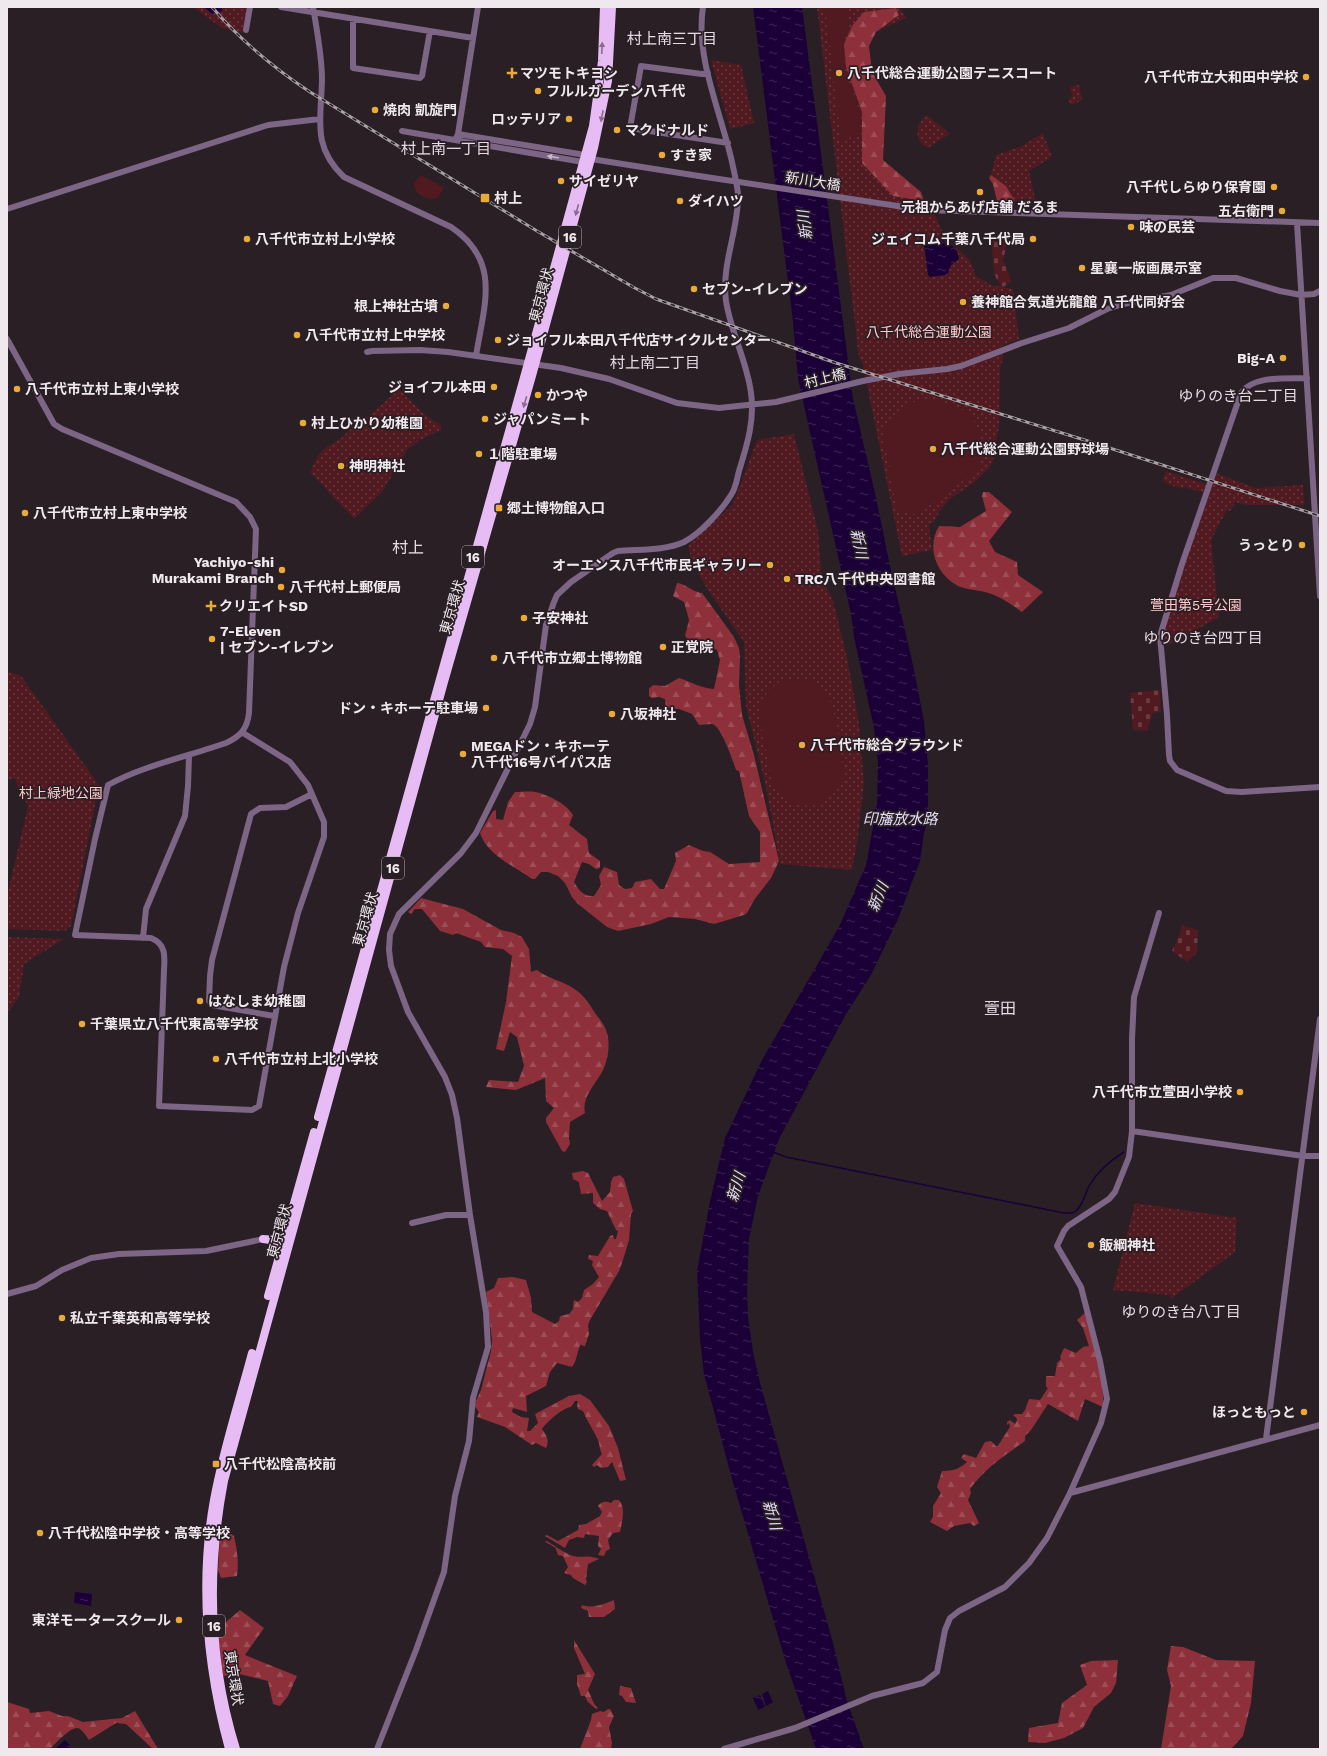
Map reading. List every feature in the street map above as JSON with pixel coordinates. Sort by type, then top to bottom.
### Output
[{"type":"highway","name":"東京環状","points":[[236,1749],[223,1698],[216,1658],[212,1586],[220,1502],[227,1468],[288,1234],[532,364],[586,159],[599,92],[604,7]]},
{"type":"highway","name":"東京環状","points":[[586,159],[600,126],[608,80],[612,7]]},
{"type":"highway","name":"東京環状","points":[[229,1749],[218,1704],[209,1643],[207,1590],[210,1530],[221,1468],[280,1251],[288,1234]]},
{"type":"highway","points":[[263,1239],[274,1240],[279,1246],[280,1251]]},
{"type":"street","points":[[246,30],[250,7]]},
{"type":"street","points":[[281,7],[313,10],[353,19],[473,38]]},
{"type":"street","points":[[457,141],[478,7]]},
{"type":"street","points":[[377,1749],[416,1650],[444,1572],[455,1496],[469,1441],[475,1389],[488,1353],[486,1312],[470,1215],[457,1118],[452,1095],[445,1077],[408,1012],[391,966],[389,950],[390,934],[399,914],[461,853],[481,825],[530,724],[535,707],[546,625],[557,595],[571,582],[613,553],[618,551],[669,547],[685,541],[700,529],[724,505],[732,493],[750,436],[753,406],[746,371],[732,331],[725,292],[726,260],[735,218],[738,194],[728,143],[704,59],[701,34],[703,7]]},
{"type":"street","points":[[313,10],[322,80],[320,119],[322,144],[326,154],[333,167],[344,177],[451,227],[461,234],[474,248],[483,264],[486,286],[476,356]]},
{"type":"street","points":[[353,19],[354,68],[420,78],[422,76],[430,31]]},
{"type":"street","points":[[708,73],[702,74],[640,66],[630,128],[728,143]]},
{"type":"street","points":[[7,209],[268,125],[320,119]]},
{"type":"street","points":[[402,131],[457,141],[586,159]]},
{"type":"street","points":[[458,134],[586,159]]},
{"type":"street","name":"新川大橋","points":[[586,159],[924,210],[1320,224]]},
{"type":"street","points":[[1297,223],[1320,596]]},
{"type":"street","name":"村上橋","points":[[367,352],[420,350],[562,368],[609,379],[677,403],[719,408],[753,406],[792,399],[863,381],[899,374],[961,366],[1022,343],[1069,328],[1123,304],[1171,295],[1213,278],[1236,278],[1280,291],[1301,295]]},
{"type":"street","points":[[1301,295],[1314,294],[1320,291]]},
{"type":"street","points":[[7,339],[50,419],[58,427],[230,499],[240,505],[250,517],[256,529],[248,722],[243,733],[226,743],[119,779],[108,785],[75,934],[151,938],[160,943],[165,954],[159,1106],[252,1110],[261,1102],[274,1016],[284,967],[298,913],[324,832],[323,816],[308,785],[290,762],[243,733]]},
{"type":"street","points":[[1307,378],[1258,381],[1248,385],[1241,393],[1182,564],[1161,631],[1159,644],[1166,707],[1169,755],[1170,761],[1177,770],[1226,791],[1242,792],[1320,787]]},
{"type":"street","points":[[143,938],[146,909],[185,816],[189,756]]},
{"type":"street","points":[[274,1016],[212,1005],[209,1001],[210,968],[251,814],[260,808],[286,808],[312,794]]},
{"type":"street","points":[[724,1749],[798,1726],[878,1694],[917,1686],[933,1676],[937,1672],[945,1630],[950,1618],[959,1611],[1001,1590],[1029,1563],[1047,1538],[1070,1493],[1101,1423],[1107,1399],[1100,1361],[1081,1287],[1057,1246],[1061,1235],[1068,1226],[1109,1199],[1114,1192],[1129,1157],[1132,1131],[1132,1039],[1134,997],[1159,913]]},
{"type":"street","points":[[1266,1439],[1320,1019]]},
{"type":"street","points":[[1132,1131],[1303,1156],[1320,1156]]},
{"type":"street","points":[[412,1223],[446,1216],[470,1215]]},
{"type":"street","points":[[7,1294],[36,1286],[62,1270],[91,1258],[118,1254],[206,1250],[288,1234]]},
{"type":"street","points":[[1070,1493],[1320,1425]]},
{"type":"green space","points":[[193,7],[248,7],[243,33],[222,28]]},
{"type":"green space","name":"八千代総合運動公園","points":[[817,7],[899,7],[906,18],[873,33],[868,40],[874,140],[892,183],[923,204],[936,217],[945,238],[970,260],[976,276],[991,285],[1013,289],[1019,339],[1001,346],[1003,359],[1000,368],[999,426],[993,461],[989,468],[976,481],[950,499],[939,512],[934,522],[929,524],[932,550],[902,556],[862,361],[859,358]]},
{"type":"green space","name":"八千代総合運動公園テニスコート","points":[[825,7],[849,7],[849,28],[843,44],[847,86],[851,86],[860,111],[860,135],[841,140]]},
{"type":"green space","points":[[896,8],[899,15],[876,32],[869,46],[872,72],[886,96],[883,160],[921,192],[924,201],[893,196],[862,163],[862,112],[846,67],[844,44],[852,26],[864,12]]},
{"type":"green space","points":[[711,60],[741,65],[754,123],[730,129]]},
{"type":"green space","points":[[1079,85],[1082,100],[1071,105],[1068,99],[1072,97],[1070,87]]},
{"type":"green space","points":[[927,115],[949,133],[928,148],[920,141],[917,132],[920,123]]},
{"type":"green space","points":[[1043,133],[1052,157],[1029,171],[1036,202],[1015,201],[1006,186],[991,175],[996,155],[1022,146]]},
{"type":"green space","points":[[421,175],[444,188],[437,198],[429,199],[418,194],[414,187],[414,183]]},
{"type":"green space","points":[[991,175],[1006,186],[1015,201],[997,201],[993,184],[989,178]]},
{"type":"green space","points":[[992,239],[1012,240],[1006,247],[1003,261],[1007,268],[1011,282],[1003,287],[996,278],[994,272]]},
{"type":"green space","points":[[399,389],[425,415],[441,425],[441,430],[420,440],[407,450],[382,492],[354,519],[310,472],[319,454],[325,448],[340,439]]},
{"type":"green space","name":"八千代総合運動公園野球場","points":[[919,399],[952,405],[969,415],[975,422],[979,432],[982,454],[979,469],[917,515],[898,510],[888,468],[890,467],[884,446],[883,432],[890,419],[895,414]]},
{"type":"green space","points":[[794,434],[818,531],[822,580],[833,600],[848,662],[859,724],[864,783],[857,844],[852,870],[780,864],[766,787],[746,706],[744,642],[706,587],[693,564],[688,546],[733,504],[757,440]]},
{"type":"green space","points":[[1166,471],[1209,485],[1206,493],[1184,487],[1183,489],[1165,483],[1165,481],[1162,480]]},
{"type":"green space","name":"萱田第5号公園","points":[[1215,473],[1256,488],[1303,485],[1304,505],[1247,505],[1236,502],[1230,511],[1227,510],[1211,540],[1219,617],[1167,646],[1162,637],[1210,484]]},
{"type":"green space","points":[[983,492],[989,492],[1012,512],[989,541],[995,552],[1017,562],[1018,575],[1043,592],[1022,612],[995,595],[958,586],[944,575],[935,559],[933,543],[939,526],[960,527],[986,511],[982,496]]},
{"type":"green space","points":[[677,583],[683,584],[702,593],[734,637],[739,648],[739,685],[742,715],[754,755],[779,861],[771,878],[754,900],[747,913],[744,915],[714,924],[695,919],[669,917],[651,924],[618,931],[607,927],[578,904],[572,897],[565,883],[558,876],[548,872],[541,872],[535,879],[532,879],[509,865],[495,854],[484,841],[480,833],[493,811],[496,810],[496,819],[503,820],[508,802],[515,792],[535,792],[556,800],[566,807],[573,815],[569,825],[587,839],[589,853],[600,861],[600,868],[596,869],[589,864],[582,862],[574,882],[584,894],[590,896],[594,896],[601,885],[599,876],[604,867],[617,872],[619,885],[625,889],[632,888],[635,882],[651,879],[660,889],[664,889],[676,861],[675,853],[689,845],[703,851],[710,852],[729,864],[760,862],[760,832],[749,816],[739,771],[736,770],[719,730],[712,724],[699,725],[692,714],[679,709],[666,708],[665,699],[659,697],[652,698],[649,696],[649,689],[653,685],[665,686],[679,678],[700,686],[714,689],[720,660],[717,650],[703,642],[689,640],[685,636],[689,620],[684,602],[673,596]]},
{"type":"green space","name":"村上緑地公園","points":[[7,671],[21,676],[99,785],[71,926],[65,931],[7,929],[7,896],[28,806],[15,779],[7,779]]},
{"type":"green space","name":"八千代市総合グラウンド","points":[[801,678],[809,680],[822,688],[830,700],[836,723],[843,764],[842,781],[836,791],[828,799],[808,805],[797,804],[787,800],[779,793],[772,783],[760,719],[760,708],[763,698],[771,688],[778,683]]},
{"type":"green space","points":[[1160,690],[1161,712],[1153,713],[1147,731],[1133,730],[1130,693]]},
{"type":"green space","points":[[421,898],[463,909],[501,930],[514,933],[522,937],[529,949],[531,972],[537,970],[577,990],[586,999],[604,1025],[609,1044],[606,1062],[602,1073],[586,1098],[584,1108],[585,1113],[570,1122],[570,1144],[565,1152],[562,1151],[546,1122],[546,1118],[554,1108],[546,1101],[545,1078],[516,1090],[486,1087],[489,1080],[518,1082],[524,1066],[517,1037],[510,1032],[504,1051],[496,1049],[506,1002],[512,956],[503,949],[485,947],[481,942],[456,933],[453,935],[440,931],[422,909],[415,909],[411,914],[408,912]]},
{"type":"green space","points":[[1182,925],[1198,930],[1197,953],[1187,962],[1172,951]]},
{"type":"green space","points":[[7,937],[64,939],[24,964],[19,997],[7,1014]]},
{"type":"green space","points":[[583,1171],[588,1173],[602,1201],[610,1192],[613,1177],[620,1175],[624,1179],[633,1211],[631,1214],[629,1240],[619,1271],[590,1320],[588,1325],[589,1334],[585,1346],[580,1345],[572,1367],[557,1363],[550,1372],[546,1386],[526,1396],[527,1412],[513,1408],[512,1412],[521,1417],[529,1418],[527,1431],[530,1431],[538,1423],[535,1414],[569,1396],[580,1394],[590,1400],[609,1426],[618,1448],[626,1480],[620,1481],[612,1462],[608,1467],[601,1468],[597,1465],[594,1467],[592,1465],[602,1454],[598,1440],[583,1411],[578,1409],[578,1401],[575,1401],[571,1407],[563,1410],[555,1416],[542,1429],[548,1440],[546,1448],[536,1443],[532,1445],[505,1427],[477,1417],[479,1412],[474,1405],[481,1390],[491,1351],[492,1340],[486,1292],[494,1288],[498,1278],[513,1277],[526,1280],[531,1298],[532,1312],[555,1324],[559,1321],[560,1316],[569,1314],[573,1309],[574,1300],[578,1302],[582,1298],[584,1290],[593,1284],[599,1277],[592,1265],[593,1261],[588,1259],[589,1255],[598,1256],[610,1236],[613,1235],[614,1239],[616,1239],[618,1231],[616,1230],[607,1211],[600,1209],[593,1203],[593,1193],[581,1194],[579,1182],[573,1179],[572,1173]]},
{"type":"green space","points":[[1135,1203],[1237,1218],[1235,1252],[1171,1299],[1170,1295],[1113,1290]]},
{"type":"green space","points":[[1086,1312],[1100,1372],[1103,1407],[1085,1399],[1078,1421],[1048,1404],[1031,1430],[1025,1436],[1025,1441],[988,1469],[970,1489],[971,1493],[968,1500],[979,1523],[974,1526],[970,1523],[954,1526],[947,1531],[930,1522],[933,1517],[933,1506],[941,1493],[937,1487],[942,1471],[956,1469],[967,1462],[961,1458],[964,1454],[976,1458],[985,1442],[991,1441],[997,1447],[1010,1427],[1009,1423],[1007,1425],[1007,1422],[1010,1420],[1015,1424],[1017,1420],[1016,1417],[1013,1416],[1015,1414],[1022,1414],[1029,1399],[1040,1400],[1048,1388],[1046,1387],[1046,1376],[1055,1376],[1057,1363],[1061,1359],[1060,1357],[1064,1348],[1076,1353],[1083,1347],[1089,1346],[1083,1328],[1077,1320]]},
{"type":"green space","points":[[614,1500],[619,1500],[621,1503],[623,1515],[622,1524],[620,1532],[613,1533],[608,1540],[610,1549],[606,1551],[604,1556],[598,1555],[601,1549],[598,1546],[599,1536],[585,1534],[584,1538],[577,1537],[569,1540],[565,1548],[545,1536],[547,1535],[558,1541],[578,1530],[579,1525],[586,1524],[600,1516],[602,1512],[598,1506],[602,1502],[611,1503]]},
{"type":"green space","points":[[228,1532],[234,1536],[237,1551],[238,1571],[237,1576],[221,1578],[218,1570],[220,1534]]},
{"type":"green space","points":[[547,1541],[573,1556],[593,1557],[599,1559],[588,1564],[587,1582],[585,1585],[573,1578],[571,1575],[564,1573],[568,1567],[563,1556],[558,1555],[555,1547],[545,1542]]},
{"type":"green space","points":[[614,1600],[615,1609],[604,1617],[589,1617],[588,1611],[581,1608],[582,1605],[594,1606]]},
{"type":"green space","points":[[240,1610],[264,1628],[245,1655],[297,1676],[288,1696],[280,1706],[273,1704],[268,1681],[239,1674],[223,1676],[218,1629]]},
{"type":"green space","points":[[574,1640],[595,1674],[588,1690],[593,1702],[598,1708],[596,1709],[588,1702],[585,1696],[581,1696],[577,1684],[577,1675],[585,1674],[574,1648]]},
{"type":"green space","points":[[1171,1646],[1183,1647],[1216,1660],[1255,1661],[1251,1703],[1243,1736],[1231,1749],[1161,1749],[1171,1686],[1167,1670]]},
{"type":"green space","points":[[1118,1660],[1116,1683],[1111,1693],[1094,1707],[1083,1728],[1064,1738],[1045,1743],[1028,1742],[1029,1728],[1058,1723],[1062,1703],[1087,1685],[1080,1665],[1091,1661]]},
{"type":"green space","points":[[620,1686],[631,1688],[636,1703],[626,1702],[622,1696],[619,1695]]},
{"type":"green space","points":[[7,1702],[29,1709],[30,1713],[49,1711],[83,1722],[122,1718],[135,1711],[158,1749],[153,1749],[126,1724],[116,1723],[89,1740],[83,1731],[75,1728],[67,1733],[50,1749],[7,1749]]},
{"type":"green space","points":[[610,1709],[614,1716],[609,1727],[612,1743],[611,1749],[580,1749],[592,1714],[600,1711],[604,1712]]},
{"type":"water","points":[[204,7],[222,7],[222,11],[212,14]]},
{"type":"water","name":"印旛放水路","points":[[753,7],[802,7],[853,399],[913,665],[924,721],[928,764],[928,820],[924,833],[920,861],[898,919],[871,975],[846,1014],[779,1139],[758,1196],[749,1239],[747,1288],[748,1317],[753,1352],[760,1383],[833,1643],[847,1701],[864,1749],[816,1749],[786,1663],[732,1479],[704,1374],[700,1339],[697,1271],[710,1201],[725,1138],[762,1060],[839,927],[866,865],[874,821],[874,810],[877,806],[878,762],[874,728],[854,637],[851,614],[798,379],[793,321]]},
{"type":"water","points":[[942,240],[955,248],[959,259],[951,265],[948,273],[945,275],[930,277],[928,275],[924,245],[925,243]]},
{"type":"water","points":[[75,1592],[92,1594],[91,1606],[74,1603]]},
{"type":"water","points":[[768,1691],[773,1703],[766,1706],[762,1694]]},
{"type":"water","points":[[760,1695],[765,1707],[758,1710],[753,1698]]},
{"type":"water","points":[[65,1740],[71,1746],[68,1749],[55,1749]]},
{"type":"waterway","points":[[773,1152],[786,1157],[1064,1213],[1072,1213],[1078,1209],[1089,1186],[1100,1171],[1124,1152]]},
{"type":"railway","points":[[212,7],[234,31],[258,53],[310,92],[537,231],[656,299],[836,363],[1091,442],[1320,516]]},
{"type":"place","name":"マツモトキヨシ","points":[[512,73]]},
{"type":"place","name":"八千代総合運動公園テニスコート","points":[[839,73]]},
{"type":"place","name":"八千代市立大和田中学校","points":[[1306,77]]},
{"type":"place","name":"フルルガーデン八千代","points":[[538,91]]},
{"type":"place","name":"焼肉 凱旋門","points":[[375,110]]},
{"type":"place","name":"ロッテリア","points":[[569,119]]},
{"type":"place","name":"マクドナルド","points":[[617,130]]},
{"type":"place","name":"すき家","points":[[662,155]]},
{"type":"place","name":"サイゼリヤ","points":[[561,181]]},
{"type":"place","name":"八千代しらゆり保育園","points":[[1274,187]]},
{"type":"place","name":"元祖からあげ店舗 だるま","points":[[980,192]]},
{"type":"place","name":"村上","points":[[485,198]]},
{"type":"place","name":"ダイハツ","points":[[680,201]]},
{"type":"place","name":"五右衛門","points":[[1282,211]]},
{"type":"place","name":"味の民芸","points":[[1131,227]]},
{"type":"place","name":"八千代市立村上小学校","points":[[247,239]]},
{"type":"place","name":"ジェイコム千葉八千代局","points":[[1033,239]]},
{"type":"place","name":"星襄一版画展示室","points":[[1082,268]]},
{"type":"place","name":"セブン-イレブン","points":[[694,289]]},
{"type":"place","name":"養神館合気道光龍館 八千代同好会","points":[[963,302]]},
{"type":"place","name":"根上神社古墳","points":[[446,306]]},
{"type":"place","name":"八千代市立村上中学校","points":[[297,335]]},
{"type":"place","name":"ジョイフル本田八千代店サイクルセンター","points":[[498,340]]},
{"type":"place","name":"Big-A","points":[[1283,358]]},
{"type":"place","name":"ジョイフル本田","points":[[494,387]]},
{"type":"place","name":"八千代市立村上東小学校","points":[[17,389]]},
{"type":"place","name":"かつや","points":[[538,395]]},
{"type":"place","name":"ジャパンミート","points":[[485,419]]},
{"type":"place","name":"村上ひかり幼稚園","points":[[303,423]]},
{"type":"place","name":"八千代総合運動公園野球場","points":[[933,449]]},
{"type":"place","name":"１階駐車場","points":[[479,454]]},
{"type":"place","name":"神明神社","points":[[341,466]]},
{"type":"place","name":"郷土博物館入口","points":[[499,508]]},
{"type":"place","name":"八千代市立村上東中学校","points":[[25,513]]},
{"type":"place","name":"うっとり","points":[[1302,545]]},
{"type":"place","name":"オーエンス八千代市民ギャラリー","points":[[770,565]]},
{"type":"place","name":"Yachiyo-shi Murakami Branch","points":[[282,570]]},
{"type":"place","name":"TRC八千代中央図書館","points":[[787,579]]},
{"type":"place","name":"八千代村上郵便局","points":[[281,587]]},
{"type":"place","name":"クリエイトSD","points":[[211,606]]},
{"type":"place","name":"子安神社","points":[[524,618]]},
{"type":"place","name":"7-Eleven | セブン-イレブン","points":[[212,639]]},
{"type":"place","name":"正覚院","points":[[663,647]]},
{"type":"place","name":"八千代市立郷土博物館","points":[[494,658]]},
{"type":"place","name":"ドン・キホーテ駐車場","points":[[486,708]]},
{"type":"place","name":"八坂神社","points":[[612,714]]},
{"type":"place","name":"八千代市総合グラウンド","points":[[802,745]]},
{"type":"place","name":"MEGAドン・キホーテ 八千代16号バイパス店","points":[[463,754]]},
{"type":"place","name":"はなしま幼稚園","points":[[200,1001]]},
{"type":"place","name":"千葉県立八千代東高等学校","points":[[82,1024]]},
{"type":"place","name":"八千代市立村上北小学校","points":[[216,1059]]},
{"type":"place","name":"八千代市立萱田小学校","points":[[1240,1092]]},
{"type":"place","name":"飯綱神社","points":[[1091,1245]]},
{"type":"place","name":"私立千葉英和高等学校","points":[[62,1318]]},
{"type":"place","name":"ほっともっと","points":[[1304,1412]]},
{"type":"place","name":"八千代松陰高校前","points":[[216,1464]]},
{"type":"place","name":"八千代松陰中学校・高等学校","points":[[40,1533]]},
{"type":"place","name":"東洋モータースクール","points":[[179,1620]]},
{"type":"district","name":"村上南三丁目","points":[[672,39]]},
{"type":"district","name":"村上南一丁目","points":[[446,149]]},
{"type":"district","name":"村上南二丁目","points":[[655,363]]},
{"type":"district","name":"ゆりのき台二丁目","points":[[1238,396]]},
{"type":"district","name":"村上","points":[[408,547]]},
{"type":"district","name":"ゆりのき台四丁目","points":[[1203,638]]},
{"type":"district","name":"萱田","points":[[1000,1008]]},
{"type":"district","name":"ゆりのき台八丁目","points":[[1181,1312]]},
{"type":"water label","name":"新川","points":[[805,225]]},
{"type":"water label","name":"新川","points":[[859,544]]},
{"type":"water label","name":"新川","points":[[878,897]]},
{"type":"water label","name":"新川","points":[[736,1187]]},
{"type":"water label","name":"新川","points":[[772,1515]]}]
